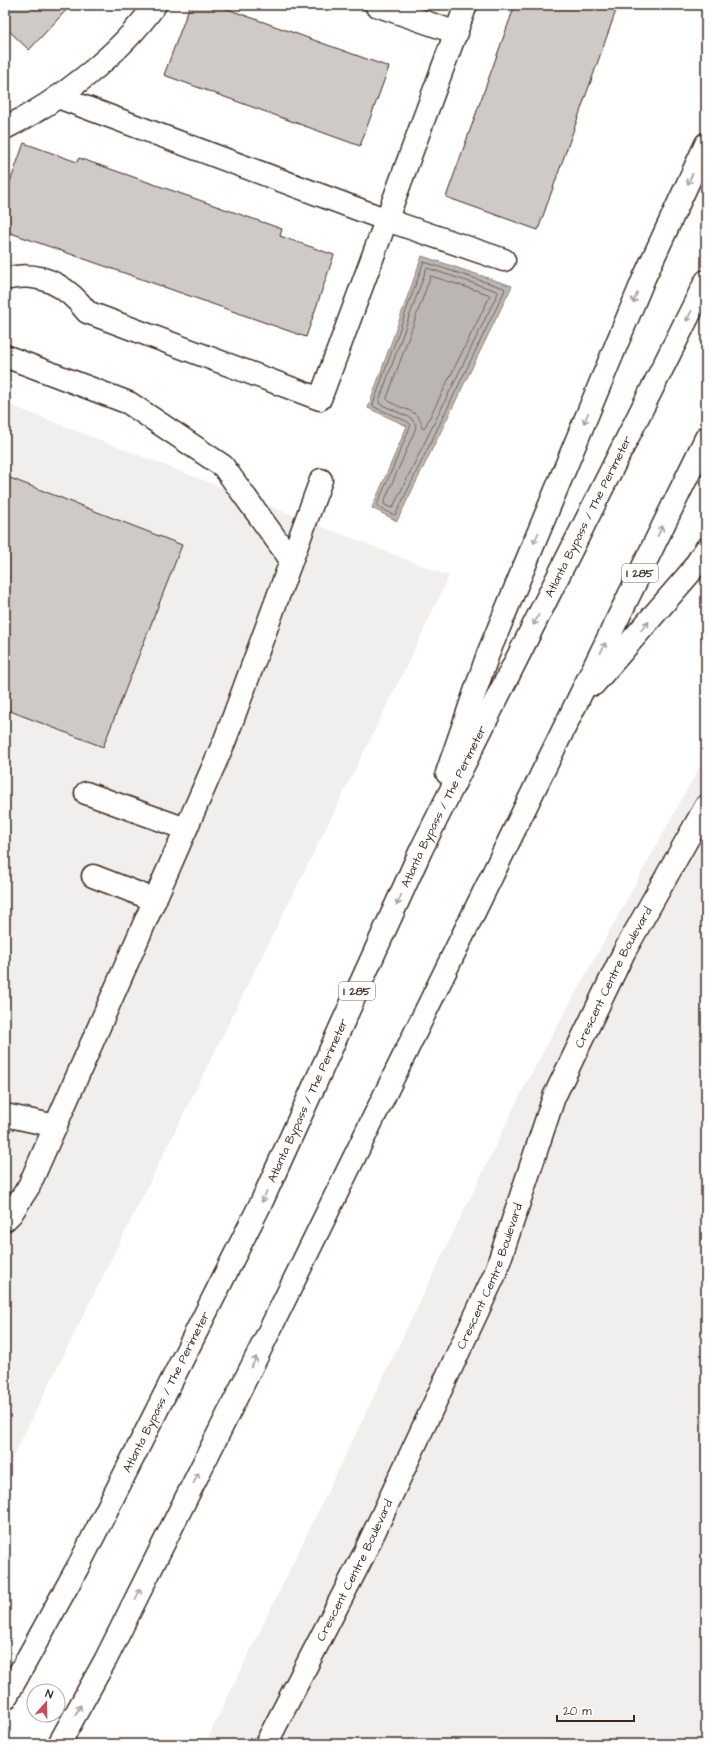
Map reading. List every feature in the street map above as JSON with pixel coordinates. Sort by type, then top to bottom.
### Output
[{"type":"main road","points":[[5,128],[21,120],[58,96],[92,70],[124,40],[155,5]]},
{"type":"main road","points":[[376,5],[457,33]]},
{"type":"main road","points":[[5,279],[13,277],[37,276],[59,285],[76,297],[88,312],[320,399],[457,33],[466,5]]},
{"type":"main road","points":[[58,96],[387,220],[504,260]]},
{"type":"main road","points":[[421,850],[488,654],[644,278],[706,144]]},
{"type":"main road","name":"Atlanta Bypass / The Perimeter","points":[[5,1698],[80,1563],[262,1201],[421,850],[706,281]]},
{"type":"main road","points":[[5,356],[129,403],[223,466],[291,560]]},
{"type":"main road","name":"I 285","points":[[59,1744],[106,1659],[258,1354],[706,438]]},
{"type":"main road","points":[[5,1220],[11,1214],[29,1186],[225,740],[321,480]]},
{"type":"main road","points":[[573,708],[690,573],[706,549]]},
{"type":"main road","points":[[86,794],[186,829]]},
{"type":"main road","name":"Crescent Centre Boulevard","points":[[266,1744],[363,1556],[495,1274],[554,1097],[624,952],[706,806]]},
{"type":"main road","points":[[93,876],[155,900]]},
{"type":"main road","points":[[5,1115],[56,1126]]},
{"type":"shaded area","points":[[5,403],[449,576],[413,653],[5,1473]]},
{"type":"shaded area","points":[[706,755],[706,1744],[205,1744],[525,1085]]},
{"type":"water","points":[[422,256],[512,286],[397,521],[372,508],[407,426],[368,408]]},
{"type":"building","points":[[8,5],[71,5],[29,50],[5,27],[5,8]]},
{"type":"building","points":[[190,5],[216,5],[389,67],[360,146],[164,75]]},
{"type":"building","points":[[515,5],[618,5],[538,230],[446,197]]},
{"type":"building","points":[[24,143],[77,162],[79,158],[282,229],[280,236],[334,255],[306,337],[5,231],[5,196]]},
{"type":"building","points":[[5,476],[182,545],[103,747],[5,709]]}]
